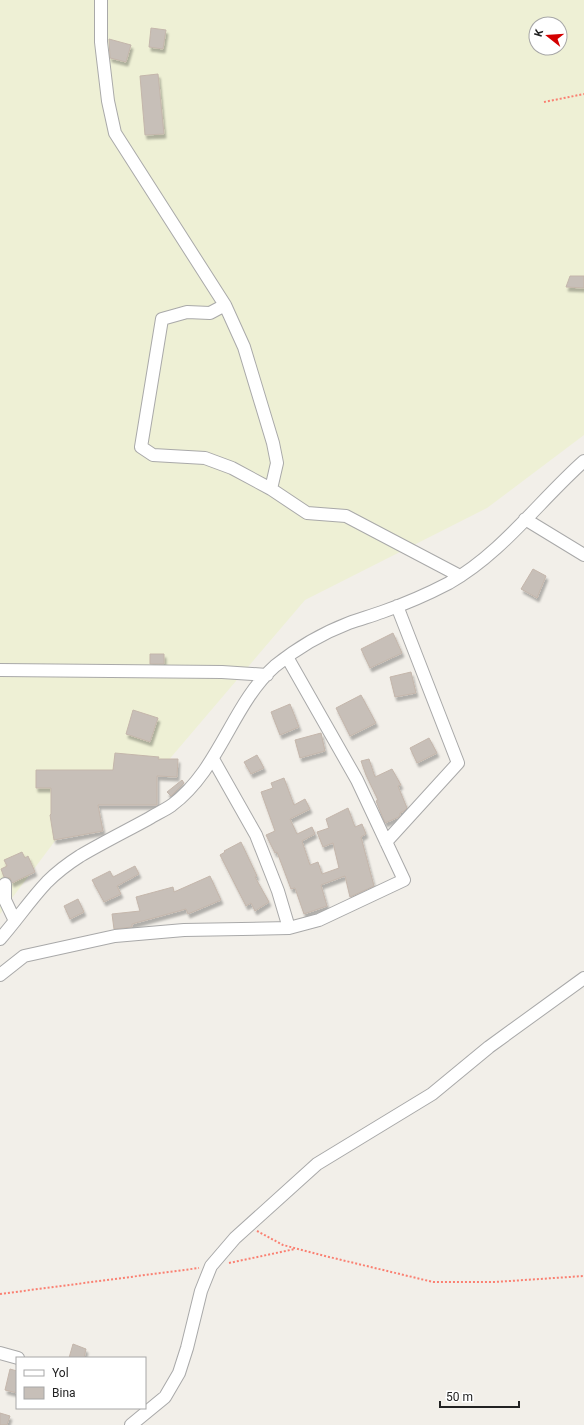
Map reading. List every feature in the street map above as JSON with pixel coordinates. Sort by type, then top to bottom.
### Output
[{"type":"street","points":[[101,0],[101,42],[108,101],[115,133],[225,305],[244,347],[273,442],[277,463],[271,489]]},
{"type":"street","points":[[225,305],[210,313],[187,312],[162,319],[141,447],[153,455],[205,458],[232,468],[271,489],[307,513],[346,516],[460,576]]},
{"type":"street","points":[[0,939],[47,882],[80,856],[172,805],[198,779],[213,759],[252,693],[267,675],[287,657],[319,637],[349,623],[397,606],[448,584],[495,549],[568,475],[584,461]]},
{"type":"street","points":[[568,475],[584,473]]},
{"type":"street","points":[[525,519],[584,554]]},
{"type":"street","points":[[386,842],[458,763],[397,606]]},
{"type":"street","points":[[0,975],[24,956],[116,936],[184,930],[289,928],[319,920],[404,880],[357,780],[287,657]]},
{"type":"street","points":[[0,670],[222,672],[267,675]]},
{"type":"street","points":[[213,759],[256,835],[278,891],[289,928]]},
{"type":"street","points":[[5,884],[5,900],[15,921]]},
{"type":"street","points":[[148,1404],[165,1396],[179,1374],[201,1291],[211,1266],[235,1238],[317,1164],[432,1094],[489,1047],[584,978]]},
{"type":"street","points":[[0,1353],[16,1357]]},
{"type":"street","points":[[132,1425],[144,1409]]},
{"type":"path","points":[[544,102],[584,94]]},
{"type":"path","points":[[249,1226],[283,1245],[433,1282],[495,1282],[584,1276]]},
{"type":"path","points":[[0,1294],[211,1266],[298,1249]]},
{"type":"green space","points":[[0,0],[584,0],[584,435],[487,508],[305,600],[167,762],[67,825],[0,914]]},
{"type":"building","points":[[151,28],[166,30],[163,49],[149,47]]},
{"type":"building","points":[[109,39],[131,45],[126,62],[110,58]]},
{"type":"building","points":[[158,74],[164,134],[145,135],[140,76]]},
{"type":"building","points":[[570,276],[584,276],[584,288],[566,287]]},
{"type":"building","points":[[533,569],[546,576],[537,598],[521,589]]},
{"type":"building","points":[[393,633],[402,653],[370,668],[361,649]]},
{"type":"building","points":[[150,654],[164,654],[164,664],[150,664]]},
{"type":"building","points":[[411,672],[416,693],[395,697],[390,677]]},
{"type":"building","points":[[361,695],[376,723],[350,736],[336,708]]},
{"type":"building","points":[[290,704],[299,727],[280,735],[271,712]]},
{"type":"building","points":[[133,710],[158,718],[150,742],[126,734]]},
{"type":"building","points":[[321,733],[325,751],[300,758],[295,740]]},
{"type":"building","points":[[429,738],[437,753],[417,763],[410,748]]},
{"type":"building","points":[[115,753],[159,757],[158,759],[178,759],[177,777],[157,776],[157,805],[98,805],[103,831],[54,840],[50,815],[51,788],[36,788],[36,770],[113,770]]},
{"type":"building","points":[[257,755],[264,768],[251,774],[244,762]]},
{"type":"building","points":[[369,759],[375,777],[392,769],[401,785],[398,786],[407,808],[400,813],[399,817],[385,823],[376,801],[378,800],[361,761]]},
{"type":"building","points":[[284,778],[294,805],[305,799],[310,809],[290,819],[297,834],[312,827],[315,834],[302,841],[310,865],[318,862],[322,874],[339,868],[333,843],[323,847],[317,832],[329,828],[326,819],[348,808],[355,827],[362,824],[366,834],[361,837],[374,886],[350,897],[345,876],[321,885],[327,906],[304,914],[295,888],[291,889],[277,852],[275,853],[266,835],[275,831],[261,792],[273,788],[271,783]]},
{"type":"building","points":[[182,780],[184,783],[171,796],[167,792]]},
{"type":"building","points":[[241,842],[257,876],[255,877],[269,902],[255,911],[251,903],[246,906],[220,855],[225,852],[224,851]]},
{"type":"building","points":[[22,852],[25,858],[28,856],[35,872],[12,883],[10,878],[4,877],[1,869],[7,866],[4,860]]},
{"type":"building","points":[[135,866],[139,874],[117,886],[121,894],[104,902],[92,880],[110,871],[113,877]]},
{"type":"building","points":[[210,876],[221,900],[188,914],[186,909],[132,924],[132,927],[114,929],[112,914],[140,911],[136,897],[173,887],[174,892]]},
{"type":"building","points":[[78,899],[84,912],[70,919],[64,906]]},
{"type":"building","points":[[73,1344],[86,1349],[84,1357],[69,1357]]},
{"type":"building","points":[[10,1369],[16,1371],[16,1393],[5,1390]]},
{"type":"building","points":[[0,1413],[10,1416],[7,1425],[0,1425]]}]
